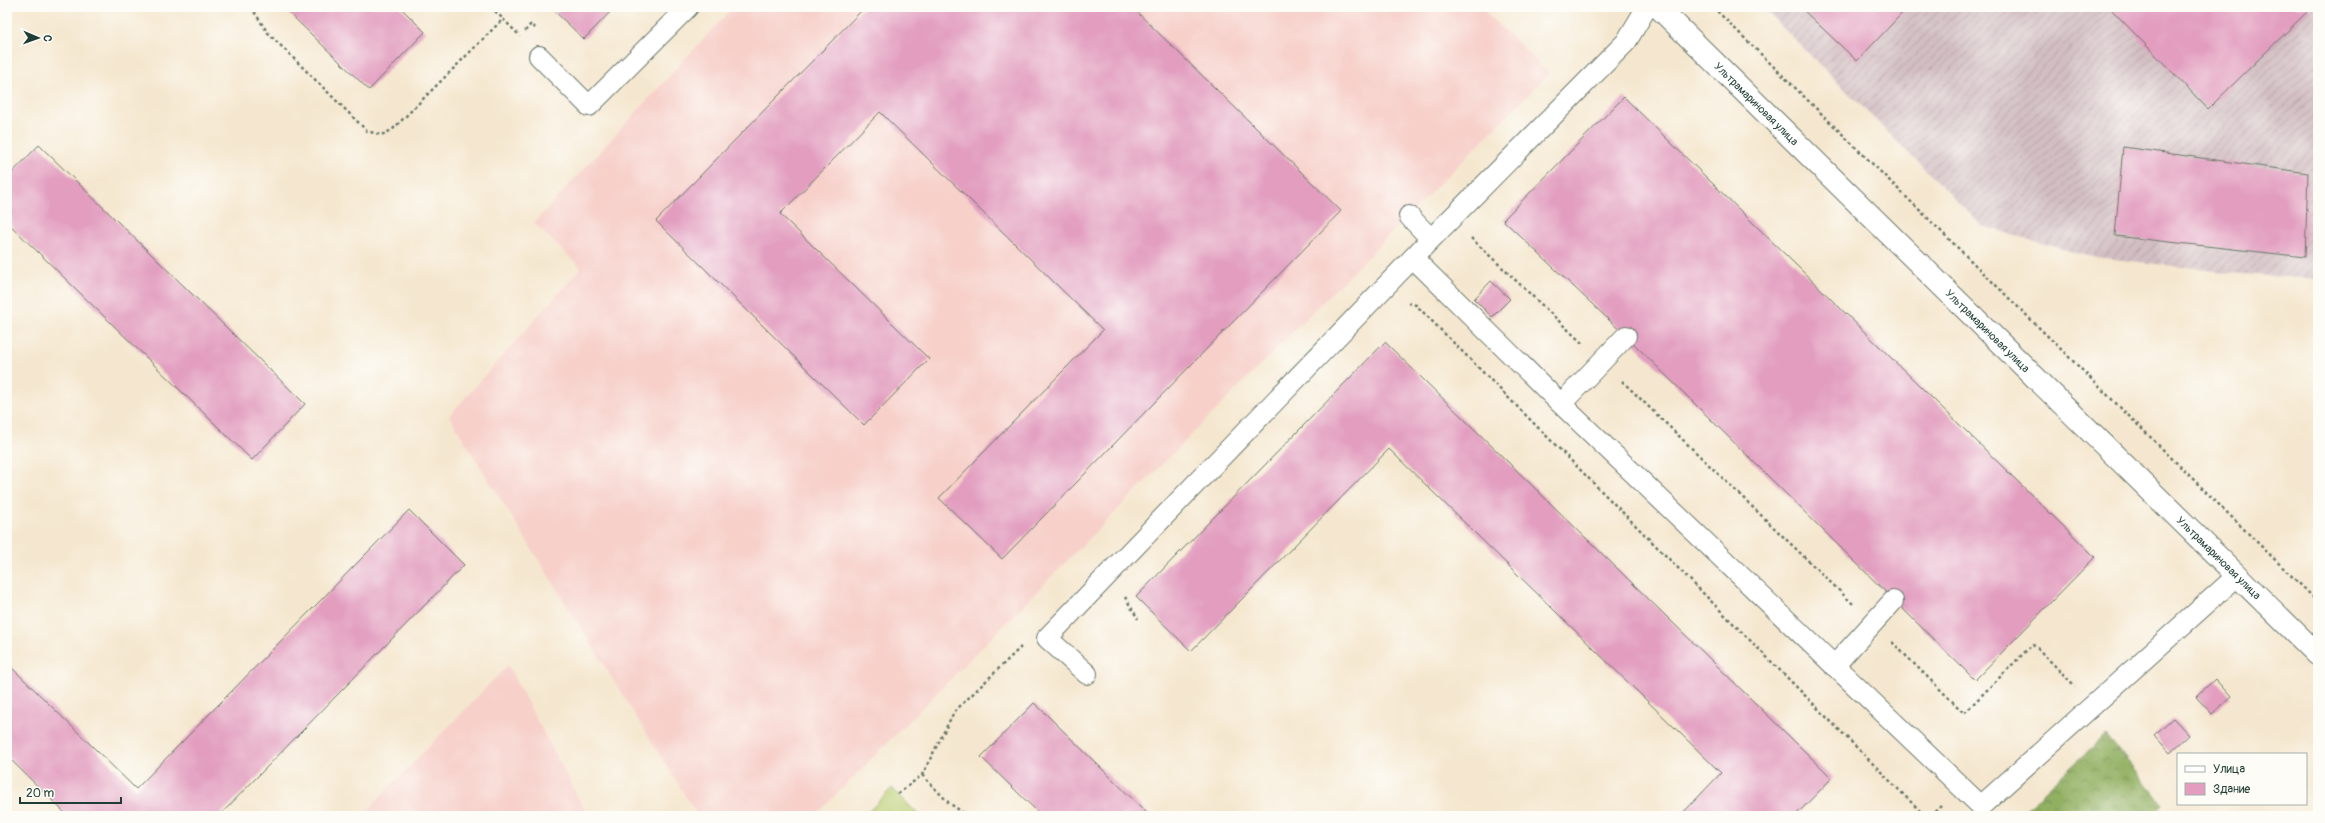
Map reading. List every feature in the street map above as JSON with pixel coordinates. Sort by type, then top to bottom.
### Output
[{"type":"street","name":"Ультрамариновая улица","points":[[1658,7],[2318,655]]},
{"type":"lane","points":[[540,56],[589,106],[688,7]]},
{"type":"lane","points":[[1087,674],[1047,638],[1431,239],[1626,42],[1647,7]]},
{"type":"lane","points":[[1409,216],[1431,239]]},
{"type":"lane","points":[[1413,258],[1561,404],[1834,666],[1975,811],[2237,576]]},
{"type":"lane","points":[[1561,404],[1626,336]]},
{"type":"lane","points":[[1834,666],[1894,601]]},
{"type":"path","points":[[252,7],[268,34],[367,131],[381,135],[392,130],[503,19]]},
{"type":"path","points":[[491,7],[540,56]]},
{"type":"path","points":[[1713,7],[2318,602]]},
{"type":"path","points":[[520,36],[531,24],[541,35]]},
{"type":"path","points":[[1468,234],[1873,623],[1964,713],[2033,644],[2075,686]]},
{"type":"path","points":[[1403,301],[1416,305],[1925,816]]},
{"type":"path","points":[[1122,591],[1138,618]]},
{"type":"path","points":[[898,794],[922,775],[954,712],[1017,650],[1027,643]]},
{"type":"path","points":[[922,775],[949,803],[968,816]]},
{"type":"shaded area","points":[[733,7],[1491,7],[1486,13],[1549,73],[815,816],[698,816],[449,416],[581,268],[534,223]]},
{"type":"shaded area","points":[[1762,7],[2318,7],[2318,279],[2242,274],[2087,256],[1982,226]]},
{"type":"shaded area","points":[[507,666],[588,816],[362,816]]},
{"type":"green space","points":[[2106,735],[2163,804],[2152,816],[2018,816]]},
{"type":"green space","points":[[892,788],[920,816],[864,816]]},
{"type":"building","points":[[283,7],[400,7],[425,32],[369,90]]},
{"type":"building","points":[[550,7],[615,7],[584,39]]},
{"type":"building","points":[[865,7],[1132,7],[1341,211],[1002,559],[939,498],[1103,330],[880,112],[780,214],[929,359],[864,425],[656,221]]},
{"type":"building","points":[[1800,7],[1908,7],[1857,61]]},
{"type":"building","points":[[2109,7],[2312,7],[2208,109]]},
{"type":"building","points":[[1624,97],[2095,557],[1975,680],[1626,336],[1503,220]]},
{"type":"building","points":[[39,145],[305,404],[252,460],[7,222],[7,178]]},
{"type":"building","points":[[2123,147],[2308,173],[2305,257],[2115,236]]},
{"type":"building","points":[[1491,281],[1510,299],[1492,317],[1474,299]]},
{"type":"building","points":[[1385,342],[1832,778],[1795,816],[1680,816],[1721,773],[1389,449],[1191,651],[1136,597]]},
{"type":"building","points":[[409,510],[464,565],[219,816],[68,816],[7,756],[7,663],[136,789]]},
{"type":"building","points":[[2215,679],[2231,697],[2212,714],[2196,697]]},
{"type":"building","points":[[1034,703],[1150,816],[1042,816],[981,757]]},
{"type":"building","points":[[2173,718],[2189,735],[2170,753],[2154,735]]}]
